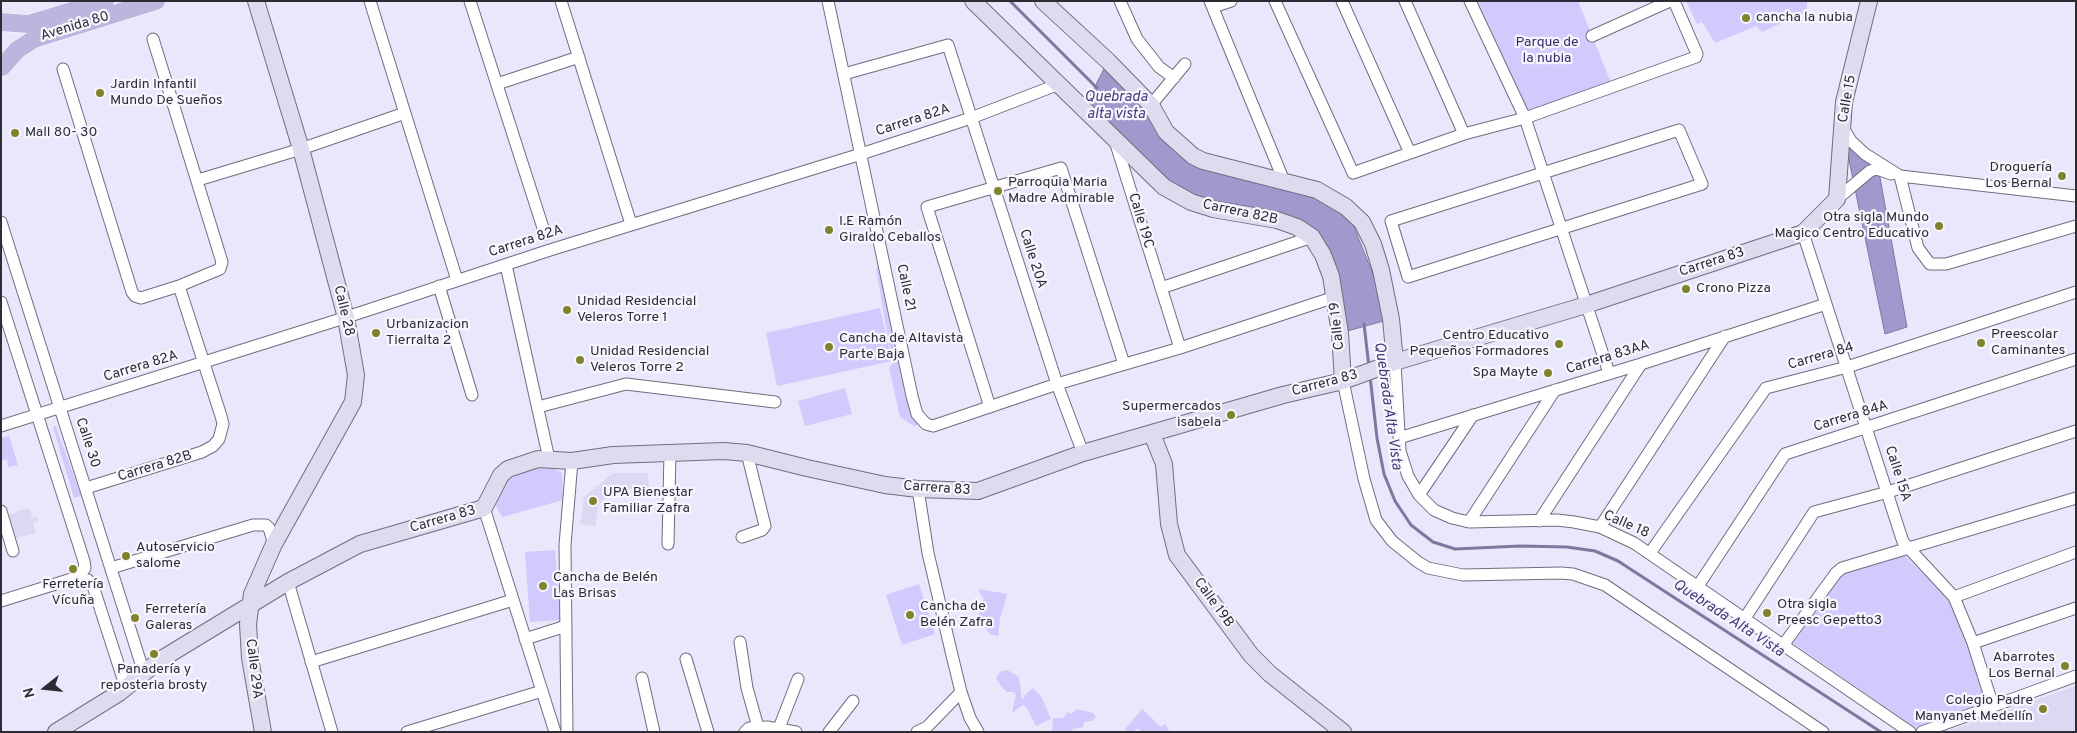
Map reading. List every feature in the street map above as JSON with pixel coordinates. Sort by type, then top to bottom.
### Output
[{"type":"main road","name":"Avenida 80","points":[[1,22],[28,24],[105,1]]},
{"type":"main road","name":"Avenida 80","points":[[2,69],[17,50],[34,40],[156,1]]},
{"type":"main road","points":[[1,46],[2,69]]},
{"type":"street","name":"Calle 28","points":[[249,606],[252,594],[274,544],[353,402],[356,374],[346,318],[301,148],[256,1]]},
{"type":"street","points":[[370,1],[457,280]]},
{"type":"street","points":[[470,1],[545,234]]},
{"type":"street","points":[[561,1],[631,224]]},
{"type":"street","name":"Calle 21","points":[[828,1],[912,396],[920,419],[933,426],[990,407]]},
{"type":"street","name":"Calle 19C","points":[[973,1],[1115,141],[1180,348]]},
{"type":"street","points":[[1044,1],[1108,61],[1151,105],[1166,132],[1193,156],[1203,161],[1317,190],[1346,207],[1362,222],[1373,244],[1381,270],[1391,319],[1388,365]]},
{"type":"street","points":[[1120,1],[1137,39],[1159,67],[1174,78]]},
{"type":"street","points":[[1231,1],[1212,4],[1284,181]]},
{"type":"street","points":[[1276,1],[1353,173],[1464,134],[1525,118],[1614,88],[1696,57],[1697,54],[1674,1]]},
{"type":"street","points":[[1342,1],[1410,153]]},
{"type":"street","points":[[1405,1],[1464,134]]},
{"type":"street","points":[[1470,1],[1525,118],[1609,373]]},
{"type":"street","points":[[1592,36],[1670,1]]},
{"type":"street","name":"Calle 15","points":[[1837,199],[1844,102],[1869,1]]},
{"type":"street","points":[[63,69],[135,296],[141,298],[179,286],[220,269],[222,266],[221,254],[153,39]]},
{"type":"street","name":"Calle 20A","points":[[844,74],[948,45],[1057,384],[1083,453]]},
{"type":"street","points":[[497,84],[579,57]]},
{"type":"street","points":[[1151,105],[1186,64]]},
{"type":"street","name":"Carrera 82A","points":[[1,426],[346,318],[631,224],[861,154],[971,118],[1059,84]]},
{"type":"street","points":[[198,180],[405,113]]},
{"type":"street","points":[[1842,126],[1851,141],[1865,154],[1900,176],[1918,248],[1930,264],[1946,264],[2076,226]]},
{"type":"street","points":[[1679,130],[1702,184],[1408,277],[1391,221],[1543,175],[1679,130]]},
{"type":"street","name":"Carrera 82B","points":[[1115,141],[1164,187],[1178,195],[1213,209],[1278,220],[1297,227]]},
{"type":"street","points":[[1124,364],[1062,168],[927,207],[990,407],[1057,384],[1180,348],[1335,297]]},
{"type":"street","name":"Carrera 83","points":[[56,732],[126,688],[160,660],[288,582],[360,544],[484,508],[501,475],[521,464],[538,459],[572,461],[613,455],[724,451],[747,453],[846,476],[918,489],[978,491],[1083,453],[1283,395],[1343,381],[1803,233],[1837,199],[1870,171],[1876,169],[1900,176],[2076,196]]},
{"type":"street","name":"Calle 30","points":[[1,222],[144,673]]},
{"type":"street","name":"Calle 19","points":[[1297,227],[1312,237],[1323,255],[1331,276],[1335,297],[1343,381],[1354,436],[1376,520],[1392,541],[1428,568],[1463,575],[1573,574],[1605,585],[1823,732]]},
{"type":"street","name":"Calle 15A","points":[[1803,233],[1901,536],[1907,548],[1954,597],[1973,643],[1993,706]]},
{"type":"street","points":[[1161,288],[1312,237]]},
{"type":"street","points":[[506,265],[549,459]]},
{"type":"street","points":[[179,286],[204,362]]},
{"type":"street","points":[[439,286],[472,395]]},
{"type":"street","name":"Carrera 84","points":[[1650,553],[1763,390],[1847,367],[2076,292]]},
{"type":"street","points":[[1,302],[84,561],[85,568],[78,577]]},
{"type":"street","name":"Carrera 83AA","points":[[1399,438],[1641,364],[1826,304]]},
{"type":"street","points":[[1600,527],[1725,336]]},
{"type":"street","name":"Carrera 84A","points":[[1698,586],[1785,454],[2076,359]]},
{"type":"street","name":"Carrera 82B","points":[[86,488],[202,452],[213,446],[219,439],[223,424],[204,362]]},
{"type":"street","points":[[1539,521],[1641,364]]},
{"type":"street","name":"Calle 18","points":[[1388,365],[1400,451],[1408,476],[1419,495],[1434,510],[1469,522],[1556,520],[1600,527],[1650,553],[1910,732]]},
{"type":"street","points":[[538,406],[626,384],[775,402]]},
{"type":"street","points":[[1469,522],[1555,390]]},
{"type":"street","points":[[1419,495],[1473,415]]},
{"type":"street","points":[[1745,618],[1814,512],[1888,492],[2076,431]]},
{"type":"street","name":"Calle 19B","points":[[1152,434],[1164,464],[1168,524],[1177,555],[1251,655],[1270,674],[1343,732]]},
{"type":"street","points":[[668,544],[670,452]]},
{"type":"street","points":[[742,537],[762,530],[765,526],[747,453]]},
{"type":"street","points":[[567,732],[565,545],[572,461]]},
{"type":"street","points":[[918,489],[928,553],[961,692],[970,718],[978,732]]},
{"type":"street","points":[[1784,644],[1836,573],[1842,568],[2076,498]]},
{"type":"street","points":[[484,508],[555,732]]},
{"type":"street","points":[[1,511],[13,551]]},
{"type":"street","points":[[111,568],[253,525],[266,525],[269,528],[274,544]]},
{"type":"street","points":[[1954,597],[2076,552]]},
{"type":"street","points":[[1,601],[78,577],[88,580],[93,586],[126,688]]},
{"type":"street","points":[[288,582],[332,732]]},
{"type":"street","points":[[311,662],[513,600]]},
{"type":"street","name":"Calle 29A","points":[[249,606],[250,658],[263,732]]},
{"type":"street","points":[[1973,643],[2076,608]]},
{"type":"street","points":[[525,639],[566,626]]},
{"type":"street","points":[[740,642],[747,688],[758,727]]},
{"type":"street","points":[[686,659],[708,732]]},
{"type":"street","points":[[1922,732],[2076,676]]},
{"type":"street","points":[[642,678],[654,732]]},
{"type":"street","points":[[779,728],[798,679]]},
{"type":"street","points":[[407,732],[542,691]]},
{"type":"street","points":[[917,732],[927,727],[961,692]]},
{"type":"street","points":[[829,732],[853,701]]},
{"type":"street","points":[[745,732],[749,728],[758,727],[779,728],[796,732]]},
{"type":"shaded area","name":"UPA Bienestar Familiar Zafra","points":[[613,473],[648,473],[649,489],[617,489],[599,504],[595,526],[580,524],[584,497]]},
{"type":"shaded area","points":[[30,508],[32,517],[36,516],[39,521],[33,523],[36,533],[16,538],[9,515],[17,513],[16,511]]},
{"type":"shaded area","name":"Colegio Padre Manyanet Medellín","points":[[2076,686],[2076,732],[1945,732]]},
{"type":"green space","name":"Parque de la nubia","points":[[1470,1],[1578,1],[1613,88],[1525,118]]},
{"type":"green space","name":"cancha la nubia","points":[[1686,1],[1807,1],[1807,11],[1762,32],[1756,26],[1715,43],[1702,22],[1697,24]]},
{"type":"green space","name":"Cancha de Altavista Parte Baja","points":[[879,266],[920,424],[914,426],[900,417],[889,367],[893,364],[892,361],[777,386],[766,333],[880,308],[891,356],[876,268]]},
{"type":"green space","points":[[845,388],[852,414],[805,426],[798,401]]},
{"type":"green space","points":[[56,426],[81,496],[74,498],[53,427]]},
{"type":"green space","points":[[9,436],[18,465],[8,467],[7,459],[1,461],[1,438]]},
{"type":"green space","points":[[532,466],[548,466],[562,473],[563,500],[502,517],[496,506],[498,494],[505,482]]},
{"type":"green space","name":"Cancha de Belén Las Brisas","points":[[555,550],[560,620],[530,622],[525,552]]},
{"type":"green space","points":[[1904,555],[1950,600],[1969,645],[1987,703],[1915,728],[1793,643],[1842,574]]},
{"type":"green space","name":"Cancha de Belén Zafra","points":[[919,584],[935,634],[902,645],[886,595]]},
{"type":"green space","points":[[979,589],[1007,594],[1000,619],[998,636],[990,634],[979,620],[980,604],[984,599]]},
{"type":"green space","points":[[1007,670],[1019,677],[1022,700],[1033,688],[1042,698],[1051,719],[1036,726],[1027,708],[1023,705],[1012,713],[1016,695],[1014,692],[1007,692],[996,678],[1000,672]]},
{"type":"green space","points":[[1077,709],[1093,713],[1096,717],[1092,721],[1084,722],[1083,727],[1073,729],[1071,732],[1052,732],[1053,718],[1063,718],[1068,712],[1071,714]]},
{"type":"green space","points":[[1142,709],[1161,727],[1165,724],[1170,732],[1141,732],[1138,728],[1132,732],[1127,732],[1125,729]]},
{"type":"water","name":"Quebrada alta vista","points":[[1108,61],[1166,132],[1213,163],[1346,207],[1391,319],[1340,333],[1317,244],[1277,220],[1191,202],[1081,114]]},
{"type":"water","points":[[1842,126],[1877,161],[1907,327],[1885,334]]},
{"type":"waterway","name":"Quebrada Alta Vista","points":[[1010,1],[1097,88]]},
{"type":"waterway","name":"Quebrada Alta Vista","points":[[1364,324],[1369,367]]},
{"type":"waterway","name":"Quebrada Alta Vista","points":[[1370,376],[1377,438],[1384,474],[1395,501],[1411,525],[1433,542],[1455,549],[1520,546],[1567,547],[1595,551],[1618,561],[1881,732]]},
{"type":"place","name":"cancha la nubia","points":[[1746,18]]},
{"type":"place","name":"Jardin Infantil Mundo De Sueños","points":[[100,93]]},
{"type":"place","name":"Mall 80- 30","points":[[15,133]]},
{"type":"place","name":"Droguería Los Bernal","points":[[2062,176]]},
{"type":"place","name":"Parroquia Maria Madre Admirable","points":[[998,191]]},
{"type":"place","name":"Otra sigla Mundo Magico Centro Educativo","points":[[1939,226]]},
{"type":"place","name":"I.E Ramón Giraldo Ceballos","points":[[829,230]]},
{"type":"place","name":"Crono Pizza","points":[[1686,289]]},
{"type":"place","name":"Unidad Residencial Veleros Torre 1","points":[[567,310]]},
{"type":"place","name":"Urbanizacion Tierralta 2","points":[[376,333]]},
{"type":"place","name":"Preescolar Caminantes","points":[[1981,343]]},
{"type":"place","name":"Centro Educativo Pequeños Formadores","points":[[1559,344]]},
{"type":"place","name":"Cancha de Altavista Parte Baja","points":[[829,347]]},
{"type":"place","name":"Unidad Residencial Veleros Torre 2","points":[[580,360]]},
{"type":"place","name":"Spa Mayte","points":[[1548,373]]},
{"type":"place","name":"Supermercados isabela","points":[[1231,415]]},
{"type":"place","name":"UPA Bienestar Familiar Zafra","points":[[593,501]]},
{"type":"place","name":"Autoservicio salome","points":[[126,556]]},
{"type":"place","name":"Ferretería Vícuña","points":[[73,569]]},
{"type":"place","name":"Cancha de Belén Las Brisas","points":[[543,586]]},
{"type":"place","name":"Otra sigla Preesc Gepetto3","points":[[1767,613]]},
{"type":"place","name":"Cancha de Belén Zafra","points":[[910,615]]},
{"type":"place","name":"Ferretería Galeras","points":[[135,618]]},
{"type":"place","name":"Panadería y reposteria brosty","points":[[154,654]]},
{"type":"place","name":"Abarrotes Los Bernal","points":[[2065,666]]},
{"type":"place","name":"Colegio Padre Manyanet Medellín","points":[[2043,709]]}]
